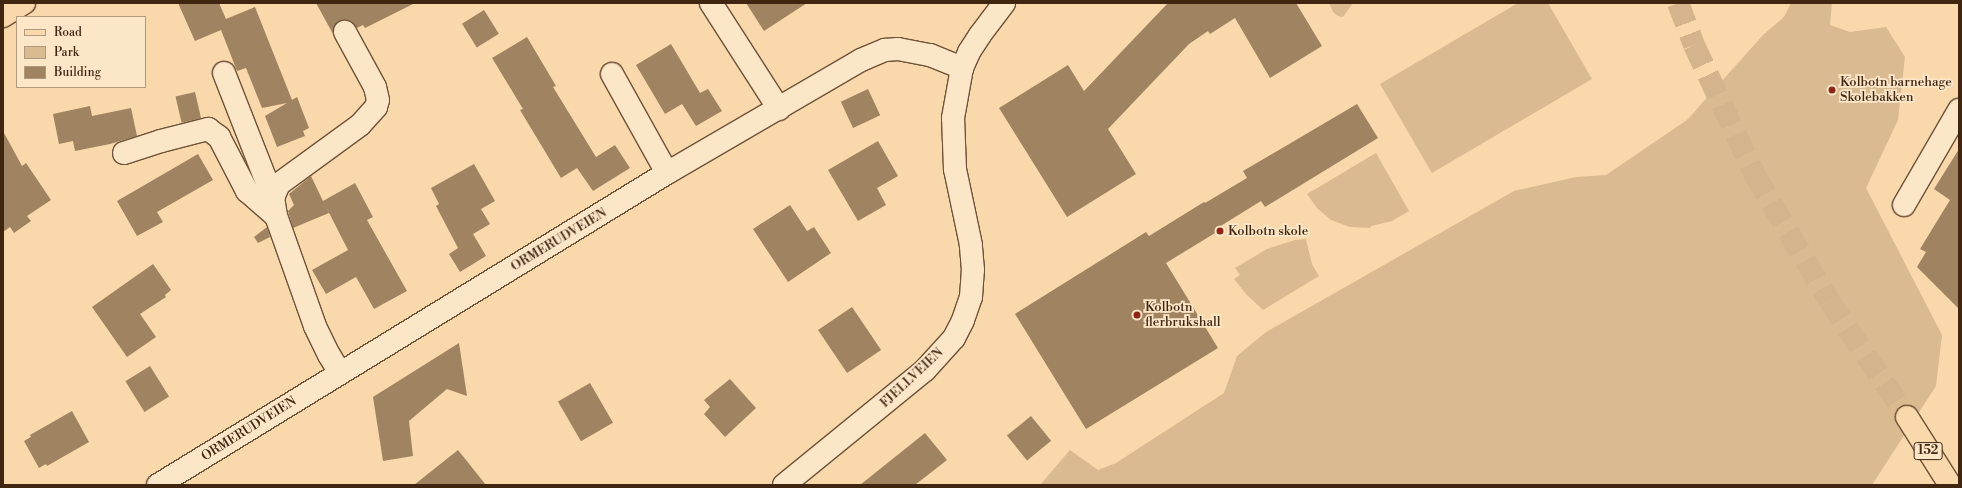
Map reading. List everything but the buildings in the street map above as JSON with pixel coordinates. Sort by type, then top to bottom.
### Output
[{"type":"main road","points":[[3,16],[24,3]]},
{"type":"main road","name":"152","points":[[1906,417],[1950,485]]},
{"type":"street","points":[[711,3],[779,109]]},
{"type":"street","points":[[962,68],[980,35],[1004,3]]},
{"type":"street","points":[[274,207],[279,184],[360,126],[376,107],[378,93],[376,87],[345,32]]},
{"type":"street","name":"ORMERUDVEIEN","points":[[158,485],[668,173],[861,60],[885,50],[914,50],[962,68]]},
{"type":"street","name":"FJELLVEIEN","points":[[784,485],[925,370],[954,338],[963,320],[971,297],[973,270],[971,245],[955,169],[953,144],[953,118],[962,68]]},
{"type":"street","points":[[224,73],[274,207],[314,326],[340,373]]},
{"type":"street","points":[[612,74],[668,173]]},
{"type":"street","points":[[1904,205],[1959,110]]},
{"type":"street","points":[[124,153],[161,141],[208,129],[218,137],[247,191],[274,207]]},
{"type":"green space","points":[[1329,3],[1353,3],[1343,17],[1338,16],[1333,12]]},
{"type":"green space","points":[[1518,3],[1548,3],[1592,79],[1432,173],[1380,84]]},
{"type":"green space","points":[[1791,3],[1832,3],[1830,25],[1850,32],[1886,27],[1905,57],[1898,120],[1866,188],[1942,335],[1936,386],[1872,485],[1040,485],[1070,450],[1098,470],[1116,463],[1224,393],[1237,356],[1266,332],[1514,191],[1576,177],[1606,175],[1687,120],[1763,35],[1784,17]]},
{"type":"green space","points":[[1376,153],[1409,211],[1392,221],[1371,226],[1370,228],[1350,227],[1331,220],[1317,208],[1307,194]]},
{"type":"green space","points":[[1306,239],[1312,264],[1319,276],[1263,310],[1246,294],[1234,279],[1240,275],[1235,268],[1267,249],[1295,240]]},
{"type":"tunnel","points":[[1678,3],[1694,45],[1755,175],[1829,301],[1907,417]]},
{"type":"place","name":"Kolbotn barnehage Skolebakken","points":[[1832,90]]},
{"type":"place","name":"Kolbotn skole","points":[[1220,231]]},
{"type":"place","name":"Kolbotn flerbrukshall","points":[[1137,315]]}]
